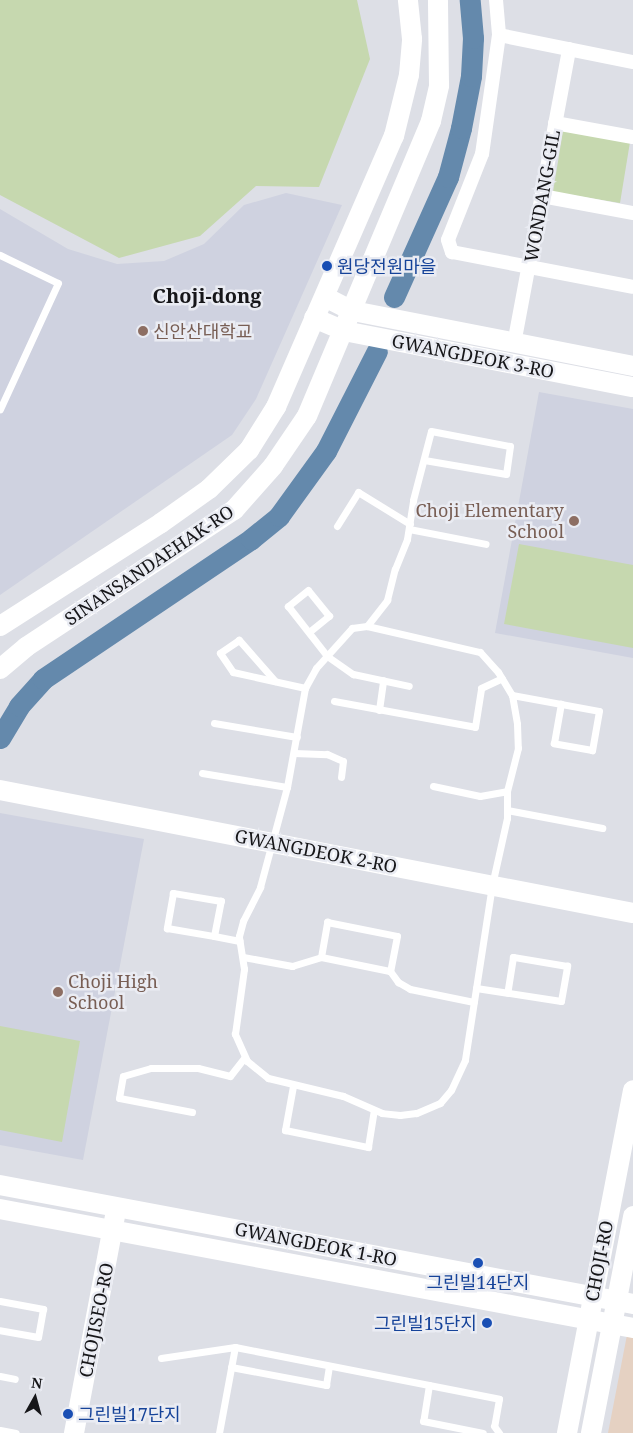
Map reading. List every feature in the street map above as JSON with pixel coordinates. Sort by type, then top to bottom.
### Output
[{"type":"street","name":"SINANSANDAEHAK-RO","points":[[0,626],[161,523],[209,489],[242,456],[276,407],[394,136],[403,106],[412,38],[408,0]]},
{"type":"street","name":"SINANSANDAEHAK-RO","points":[[0,669],[26,647],[234,510],[273,466],[307,416],[353,311],[431,121],[439,85],[438,0]]},
{"type":"street","points":[[496,0],[499,35],[482,154],[448,240],[452,252],[633,287]]},
{"type":"street","points":[[499,35],[633,62]]},
{"type":"street","name":"WONDANG-GIL","points":[[514,344],[569,49]]},
{"type":"street","points":[[555,123],[633,137]]},
{"type":"street","points":[[542,196],[633,213]]},
{"type":"street","name":"GWANGDEOK 3-RO","points":[[324,297],[353,311],[633,366]]},
{"type":"street","name":"GWANGDEOK 3-RO","points":[[314,318],[344,331],[633,386]]},
{"type":"street","name":"GWANGDEOK 2-RO","points":[[0,790],[633,912]]},
{"type":"street","name":"CHOJI-RO","points":[[567,1433],[633,1090]]},
{"type":"street","name":"GWANGDEOK 1-RO","points":[[0,1185],[625,1302]]},
{"type":"street","name":"CHOJISEO-RO","points":[[74,1433],[117,1207]]},
{"type":"street","name":"GWANGDEOK 1-RO","points":[[0,1208],[633,1328]]},
{"type":"street","name":"CHOJI-RO","points":[[591,1433],[612,1324],[625,1302],[633,1216]]},
{"type":"lane","points":[[0,255],[58,283],[0,409]]},
{"type":"lane","points":[[367,626],[387,600],[409,526],[424,460],[431,431],[510,446],[506,474],[424,460]]},
{"type":"lane","points":[[337,526],[358,492],[409,526],[486,544]]},
{"type":"lane","points":[[309,632],[329,616],[308,590],[288,606],[327,656],[353,674],[409,686]]},
{"type":"lane","points":[[367,626],[480,652],[502,678],[512,695],[518,748],[507,791],[507,810],[492,885],[474,1002],[460,1074],[440,1103],[416,1113],[400,1115],[374,1111],[344,1096],[293,1086],[259,1073],[244,1058],[238,1044],[235,1023],[244,969],[240,941],[243,921],[256,900],[287,787],[305,688],[327,656],[352,628],[367,626]]},
{"type":"lane","points":[[275,681],[239,640],[220,653],[233,672],[305,688]]},
{"type":"lane","points":[[334,701],[475,727],[481,688],[502,678]]},
{"type":"lane","points":[[379,710],[383,680]]},
{"type":"lane","points":[[512,695],[561,704],[599,711],[592,750],[554,743],[561,704]]},
{"type":"lane","points":[[214,723],[297,737]]},
{"type":"lane","points":[[294,753],[327,754],[343,761],[341,776]]},
{"type":"lane","points":[[202,773],[287,787]]},
{"type":"lane","points":[[433,786],[480,796],[507,791]]},
{"type":"lane","points":[[507,810],[602,828]]},
{"type":"lane","points":[[214,936],[220,902],[174,892],[167,928],[240,941]]},
{"type":"lane","points":[[320,957],[327,922],[397,936],[390,970],[398,982],[410,989],[474,1002]]},
{"type":"lane","points":[[243,957],[292,966],[320,957],[390,970]]},
{"type":"lane","points":[[476,988],[507,993],[561,1001],[567,966],[513,957],[507,993]]},
{"type":"lane","points":[[192,1112],[119,1098],[122,1076],[151,1068],[198,1068],[230,1076],[244,1058]]},
{"type":"lane","points":[[293,1086],[285,1130],[368,1147],[374,1111]]},
{"type":"lane","points":[[0,1301],[43,1309],[38,1337],[0,1330]]},
{"type":"lane","points":[[219,1433],[235,1347]]},
{"type":"lane","points":[[161,1358],[235,1347],[499,1399],[494,1426],[499,1433]]},
{"type":"lane","points":[[232,1367],[326,1386],[329,1366]]},
{"type":"lane","points":[[0,1376],[15,1379]]},
{"type":"lane","points":[[429,1385],[423,1422],[483,1433]]},
{"type":"lane","points":[[0,1430],[16,1433]]},
{"type":"shaded area","name":"신안산대학교","points":[[286,193],[342,205],[256,399],[232,435],[0,595],[0,209],[68,249],[117,264],[164,261],[204,244],[244,205]]},
{"type":"shaded area","name":"Choji Elementary School","points":[[539,392],[633,409],[633,658],[495,633]]},
{"type":"shaded area","name":"Choji High School","points":[[0,813],[144,839],[83,1160],[0,1145]]},
{"type":"shaded area","points":[[627,1335],[633,1336],[633,1433],[608,1433]]},
{"type":"green space","points":[[0,0],[357,0],[370,59],[319,187],[256,186],[200,236],[119,258],[0,195]]},
{"type":"green space","points":[[563,131],[630,142],[620,203],[553,192]]},
{"type":"green space","points":[[519,544],[633,565],[633,648],[504,624]]},
{"type":"green space","points":[[0,1026],[80,1041],[62,1142],[0,1130]]},
{"type":"waterway","points":[[394,297],[448,177],[461,128],[471,76],[473,38],[470,0]]},
{"type":"waterway","points":[[0,738],[19,706],[43,679],[251,539],[279,516],[326,451],[377,351]]},
{"type":"place","name":"원당전원마을","points":[[327,266]]},
{"type":"place","name":"신안산대학교","points":[[143,331]]},
{"type":"place","name":"Choji Elementary School","points":[[574,521]]},
{"type":"place","name":"Choji High School","points":[[58,992]]},
{"type":"place","name":"그린빌14단지","points":[[478,1263]]},
{"type":"place","name":"그린빌15단지","points":[[487,1323]]},
{"type":"place","name":"그린빌17단지","points":[[68,1414]]},
{"type":"district","name":"Choji-dong","points":[[207,295]]}]
